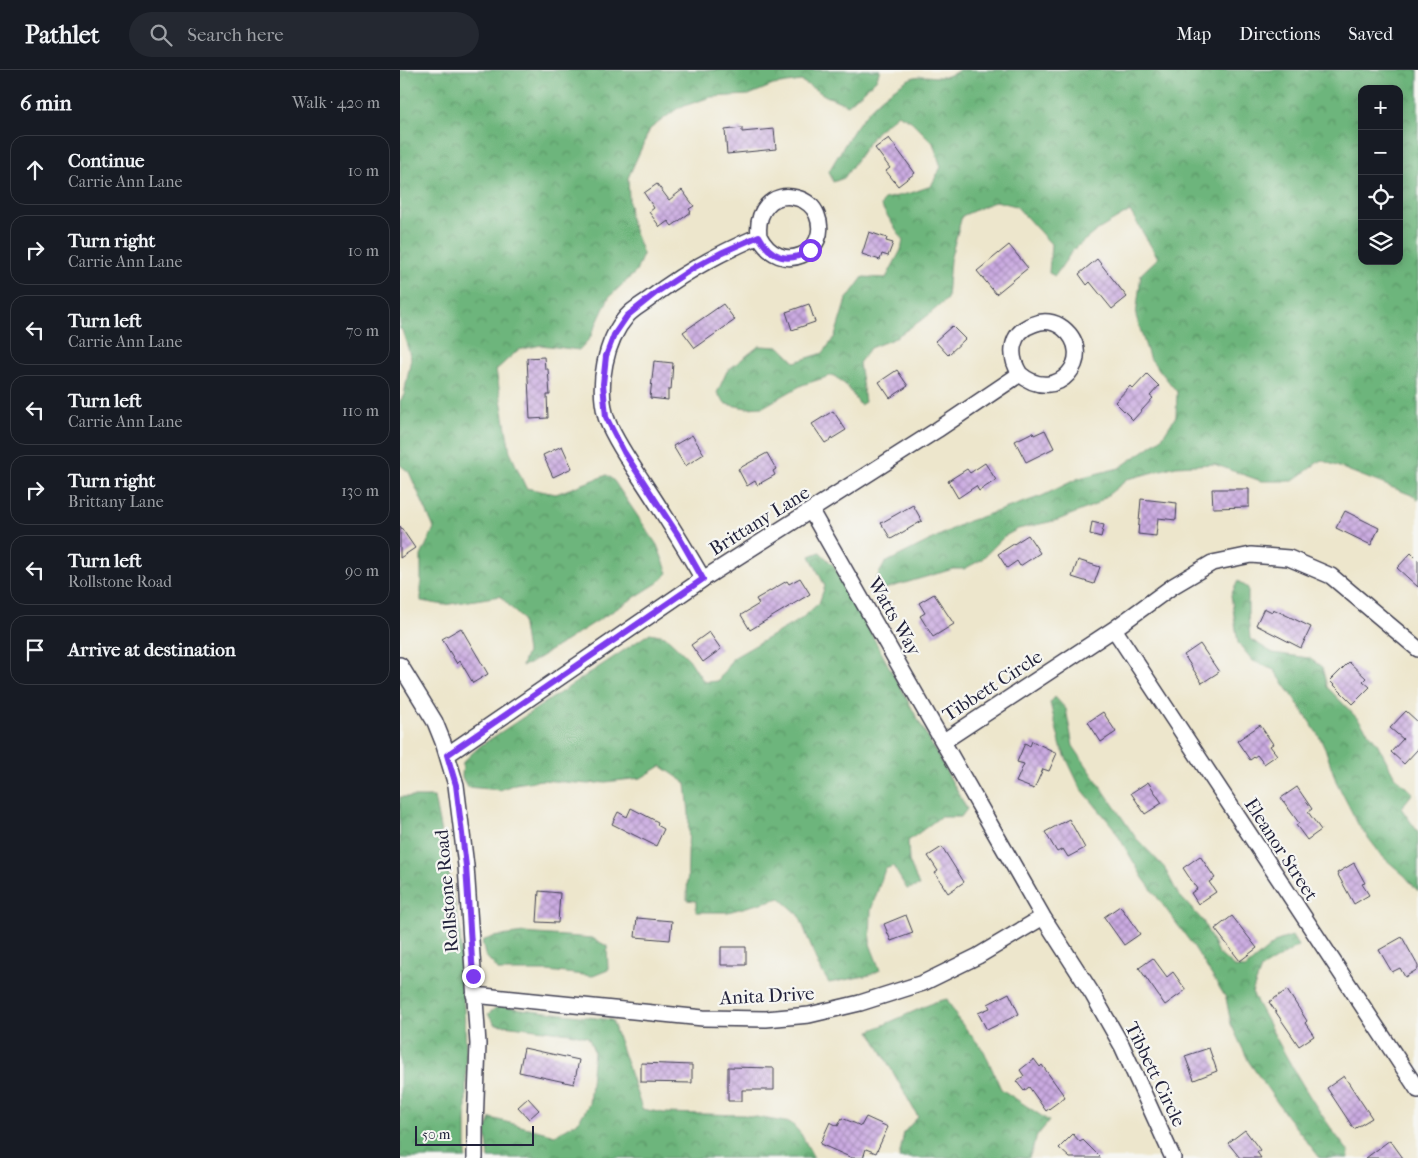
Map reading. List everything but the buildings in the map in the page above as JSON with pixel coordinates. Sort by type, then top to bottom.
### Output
[{"type":"street","points":[[791,196],[809,204],[816,212],[819,221],[816,241],[810,250],[801,256],[781,257],[771,253],[764,246],[759,236],[758,226],[765,208],[772,201],[781,197],[791,196]]},
{"type":"street","points":[[703,579],[678,535],[624,452],[606,417],[603,384],[606,356],[614,335],[627,316],[657,292],[695,267],[759,236]]},
{"type":"street","points":[[1049,322],[1059,325],[1074,340],[1075,360],[1071,370],[1056,383],[1036,384],[1020,374],[1014,364],[1012,353],[1014,342],[1019,333],[1033,324],[1049,322]]},
{"type":"street","name":"Brittany Lane","points":[[447,755],[703,579],[938,430],[1020,374]]},
{"type":"street","name":"Watts Way","points":[[811,511],[944,741]]},
{"type":"street","name":"Tibbett Circle","points":[[1173,1158],[1122,1046],[1093,995],[1043,917],[944,741],[1114,629],[1173,586],[1212,563],[1251,555],[1289,558],[1331,576],[1418,649]]},
{"type":"street","name":"Eleanor Street","points":[[1114,629],[1418,1090]]},
{"type":"street","name":"Rollstone Road","points":[[400,665],[435,722],[456,785],[466,866],[478,1044],[475,1158]]},
{"type":"street","name":"Anita Drive","points":[[474,995],[711,1019],[766,1019],[809,1015],[860,1003],[923,984],[978,956],[1043,917]]},
{"type":"green space","points":[[400,70],[880,70],[876,80],[848,105],[826,96],[801,81],[773,85],[749,95],[711,97],[678,108],[650,129],[628,178],[630,219],[643,254],[636,272],[609,297],[590,338],[579,350],[541,345],[518,350],[496,370],[510,452],[526,488],[556,494],[607,475],[614,481],[657,545],[668,573],[659,582],[529,664],[522,666],[527,652],[522,619],[500,596],[444,605],[421,601],[421,556],[434,528],[409,472],[400,465],[400,401],[404,395],[411,358],[402,330],[400,329]]},
{"type":"green space","points":[[959,70],[1418,70],[1418,500],[1414,496],[1321,460],[1293,481],[1261,481],[1214,464],[1176,466],[1128,479],[1095,505],[1058,520],[1018,529],[1005,536],[981,560],[964,569],[953,569],[881,590],[876,579],[885,563],[966,522],[1042,496],[1079,478],[1119,468],[1161,439],[1176,416],[1177,392],[1149,357],[1136,316],[1141,274],[1158,258],[1130,211],[1096,231],[1073,250],[1055,276],[1049,273],[1051,244],[1016,206],[996,201],[962,216],[950,260],[947,299],[926,317],[893,339],[870,348],[859,363],[865,402],[860,405],[847,386],[833,375],[802,385],[763,407],[746,408],[726,404],[717,393],[727,371],[759,346],[780,347],[795,362],[823,353],[835,336],[846,300],[863,277],[886,278],[901,250],[903,240],[881,206],[884,199],[931,186],[941,167],[933,143],[911,121],[898,114],[876,132],[844,178],[833,182],[829,171],[866,113],[886,94],[913,78],[921,76],[947,76]]},
{"type":"green space","points":[[820,552],[834,566],[967,809],[961,817],[940,817],[908,841],[909,861],[919,886],[907,889],[893,866],[885,869],[871,910],[870,944],[880,970],[870,975],[829,983],[818,965],[799,915],[780,898],[728,912],[696,912],[696,901],[687,900],[689,814],[686,783],[661,766],[641,778],[588,784],[542,780],[515,784],[500,790],[467,787],[462,777],[463,762],[480,746],[650,633],[665,636],[689,659],[704,682],[718,681],[733,658],[801,619],[819,603],[825,586],[810,556]]},
{"type":"green space","points":[[1238,581],[1248,588],[1250,639],[1273,653],[1309,658],[1322,667],[1327,687],[1359,720],[1377,743],[1395,777],[1413,793],[1401,808],[1418,832],[1418,891],[1405,876],[1383,857],[1359,826],[1336,781],[1319,736],[1274,670],[1253,661],[1238,643],[1231,595]]},
{"type":"green space","points":[[1055,697],[1066,709],[1073,746],[1136,838],[1164,867],[1178,894],[1203,921],[1218,953],[1234,967],[1245,968],[1277,941],[1292,936],[1298,946],[1261,969],[1252,993],[1309,1095],[1349,1152],[1348,1158],[1320,1158],[1286,1115],[1249,1062],[1231,1024],[1226,998],[1194,947],[1143,878],[1113,827],[1080,787],[1061,747],[1050,703]]},
{"type":"green space","points":[[400,797],[434,797],[460,930],[466,1048],[466,1158],[400,1158]]},
{"type":"green space","points":[[524,933],[592,938],[607,946],[608,970],[593,976],[548,971],[499,971],[485,955],[482,941],[493,937]]},
{"type":"green space","points":[[947,999],[958,1019],[984,1051],[1001,1089],[1049,1121],[1037,1136],[1029,1158],[899,1158],[904,1132],[918,1117],[870,1031],[935,1002]]},
{"type":"green space","points":[[498,1006],[612,1020],[642,1109],[664,1113],[744,1115],[791,1123],[801,1134],[814,1158],[489,1158],[486,1131],[491,1118],[555,1135],[579,1121],[589,1104],[594,1051],[588,1037],[495,1024],[488,1014]]},
{"type":"route","points":[[473,976],[466,866],[456,785],[447,755],[703,579],[678,535],[624,452],[606,417],[603,384],[606,356],[614,335],[627,316],[657,292],[695,267],[759,236],[764,246],[771,253],[781,257],[801,256],[810,250]]}]
